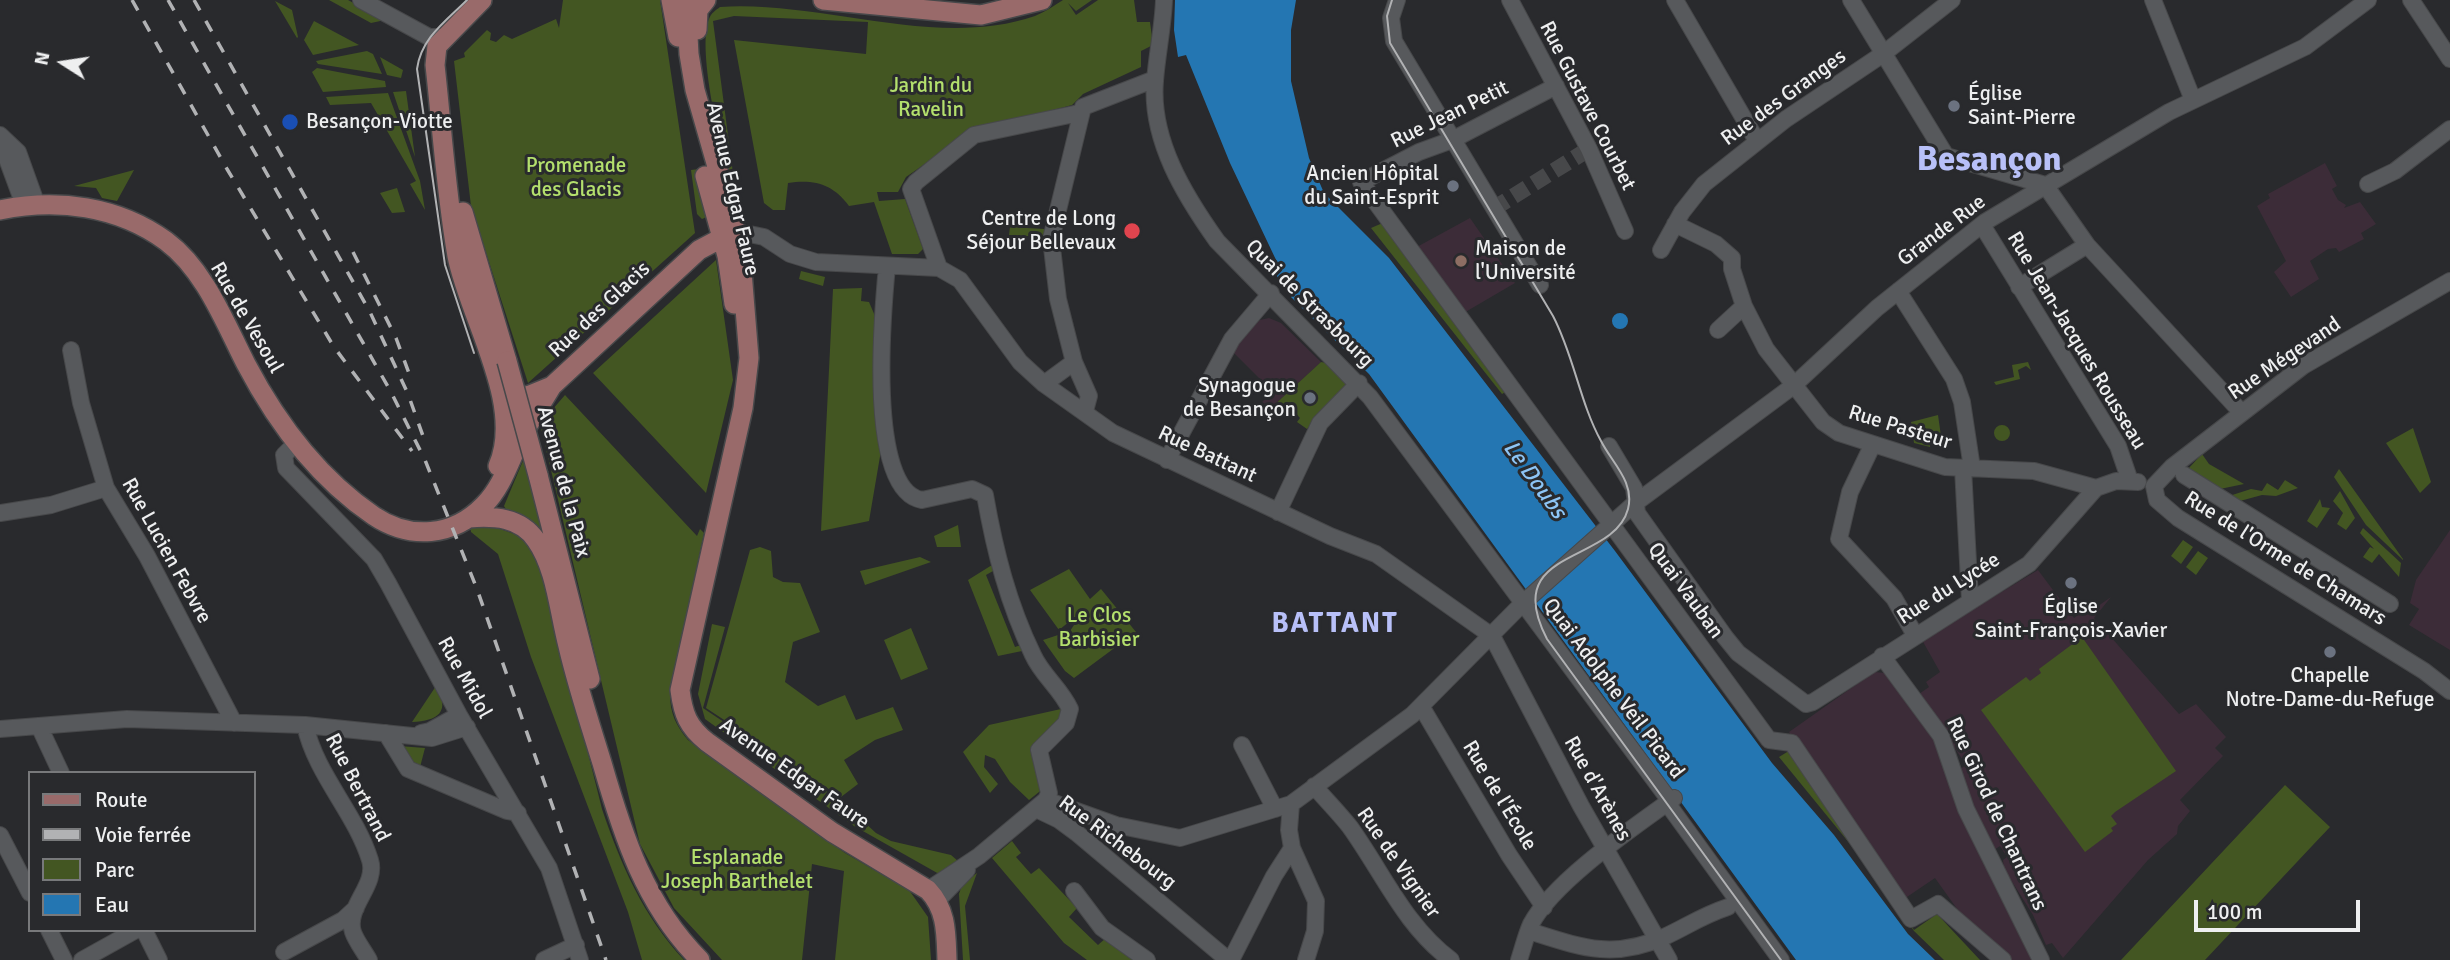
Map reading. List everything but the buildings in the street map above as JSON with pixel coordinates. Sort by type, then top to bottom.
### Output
[{"type":"main road","points":[[444,37],[482,0]]},
{"type":"main road","name":"Avenue Edgar Faure","points":[[706,0],[698,10],[697,31],[706,132]]},
{"type":"main road","points":[[823,0],[981,15],[1042,0]]},
{"type":"main road","points":[[950,0],[993,0]]},
{"type":"main road","name":"Avenue Edgar Faure","points":[[676,1],[732,239],[746,386],[680,690],[687,721],[707,742],[832,831],[932,895]]},
{"type":"main road","name":"Avenue Edgar Faure","points":[[676,1],[686,90],[713,211],[732,239]]},
{"type":"main road","name":"Avenue de la Paix","points":[[444,37],[437,46],[435,65],[458,260],[502,400]]},
{"type":"main road","name":"Rue de Vesoul","points":[[0,210],[30,205],[101,210],[142,227],[176,250],[201,280],[262,392],[296,443],[333,486],[397,529],[422,534],[469,518],[493,494],[552,386]]},
{"type":"main road","name":"Avenue de la Paix","points":[[453,214],[463,212],[507,361],[602,722],[606,776]]},
{"type":"main road","name":"Rue des Glacis","points":[[502,400],[530,396],[552,386],[699,250],[732,239]]},
{"type":"main road","name":"Rue de Vesoul","points":[[373,515],[409,523],[423,522],[452,512],[473,499],[488,483],[502,457],[505,432],[502,400]]},
{"type":"main road","name":"Avenue de la Paix","points":[[469,518],[506,518],[524,527],[535,538],[547,559],[569,650],[619,825],[644,883],[666,921],[700,960]]},
{"type":"main road","points":[[932,895],[944,920],[947,960]]},
{"type":"street","points":[[361,0],[429,37],[444,37]]},
{"type":"street","name":"Quai de Strasbourg","points":[[1164,0],[1155,79],[1159,122],[1176,177],[1217,241],[1359,383],[1527,600]]},
{"type":"street","points":[[1397,0],[1391,18],[1394,41],[1540,285]]},
{"type":"street","name":"Rue Gustave Courbet","points":[[1510,0],[1589,149],[1625,231]]},
{"type":"street","points":[[1675,0],[1757,141]]},
{"type":"street","points":[[1851,0],[1919,117],[1946,156],[2045,185],[2087,245],[2242,413]]},
{"type":"street","name":"Rue des Granges","points":[[1661,250],[1675,224],[1704,184],[1757,141],[1814,99],[1883,54],[1952,0]]},
{"type":"street","points":[[2153,0],[2193,100]]},
{"type":"street","name":"Grande Rue","points":[[1283,807],[1384,737],[1421,706],[1527,600],[1634,503],[1793,386],[1898,291],[1982,225],[2045,185],[2193,100],[2305,47],[2368,0]]},
{"type":"street","points":[[2411,0],[2448,54]]},
{"type":"street","points":[[1084,411],[1089,396],[1074,362],[1058,299],[1051,239],[1079,113],[1083,107],[1155,79]]},
{"type":"street","name":"Rue Jean Petit","points":[[1361,182],[1419,152],[1452,141],[1556,86]]},
{"type":"street","points":[[732,239],[764,236],[801,258],[816,262],[939,268],[911,189],[974,135],[1079,113]]},
{"type":"street","points":[[2368,184],[2395,171],[2450,129]]},
{"type":"street","points":[[0,138],[30,205]]},
{"type":"street","name":"Quai Vauban","points":[[1361,182],[1610,527],[1769,740],[1792,743],[1911,919],[1938,904],[2003,960]]},
{"type":"street","name":"Rue Pasteur","points":[[1675,224],[1716,244],[1732,258],[1732,269],[1744,306],[1766,349],[1824,422],[1840,434],[1945,467],[2034,471],[2096,488]]},
{"type":"street","name":"Rue Jean-Jacques Rousseau","points":[[1982,225],[2118,446],[2130,481]]},
{"type":"street","points":[[2019,287],[2087,245]]},
{"type":"street","points":[[887,266],[879,357],[889,453],[901,489],[922,500],[972,489],[985,495],[997,562],[1012,606],[1038,666],[1070,709],[1066,723],[1039,750],[1049,793],[1041,804],[1116,825],[1180,838],[1283,807]]},
{"type":"street","name":"Rue Battant","points":[[939,268],[960,280],[1020,362],[1044,384],[1113,433],[1278,512],[1376,554],[1492,636]]},
{"type":"street","name":"Rue Mégevand","points":[[2154,486],[2172,467],[2303,366],[2450,281]]},
{"type":"street","points":[[1898,291],[1954,379],[1962,402],[1967,468],[1970,600]]},
{"type":"street","points":[[1167,460],[1245,316],[1271,293]]},
{"type":"street","points":[[1718,330],[1744,306]]},
{"type":"street","name":"Rue Lucien Febvre","points":[[71,350],[81,403],[106,488],[147,556],[234,723]]},
{"type":"street","points":[[1044,384],[1074,362]]},
{"type":"street","points":[[1278,512],[1320,423],[1359,383]]},
{"type":"street","name":"Rue Midol","points":[[296,443],[284,456],[286,468],[374,559],[463,721],[549,868],[578,953]]},
{"type":"street","points":[[1609,446],[1634,488],[1634,503]]},
{"type":"street","points":[[1872,446],[1850,492],[1839,539],[1894,598],[1915,635]]},
{"type":"street","points":[[2184,475],[2389,604]]},
{"type":"street","points":[[2096,488],[2116,481],[2154,486]]},
{"type":"street","name":"Rue de l'Orme de Chamars","points":[[2154,486],[2157,500],[2178,518],[2403,660]]},
{"type":"street","points":[[0,513],[62,502],[106,488]]},
{"type":"street","name":"Rue du Lycée","points":[[1634,503],[1637,513],[1738,653],[1806,704],[2029,564],[2096,488]]},
{"type":"street","name":"Quai Adolphe Veil Picard","points":[[1527,600],[1781,960]]},
{"type":"street","name":"Rue d'Arènes","points":[[1492,636],[1669,960]]},
{"type":"street","name":"Rue Girod de Chantrans","points":[[1882,656],[1941,736],[1966,809],[2041,960]]},
{"type":"street","points":[[2403,660],[2424,671],[2450,691]]},
{"type":"street","points":[[2403,660],[2450,703]]},
{"type":"street","name":"Rue de l'École","points":[[1421,706],[1509,855],[1544,907]]},
{"type":"street","points":[[0,729],[127,719],[304,725],[440,738],[463,721]]},
{"type":"street","name":"Rue Bertrand","points":[[304,725],[310,748],[370,861],[366,888],[356,908],[352,931],[369,960]]},
{"type":"street","points":[[39,726],[60,771]]},
{"type":"street","points":[[386,733],[408,769],[507,811],[518,813]]},
{"type":"street","points":[[1242,745],[1283,807],[1292,848],[1316,901],[1315,931],[1306,960]]},
{"type":"street","name":"Rue de Vignier","points":[[1314,786],[1349,827],[1390,893],[1429,943],[1451,960]]},
{"type":"street","points":[[1519,960],[1529,931],[1544,907],[1606,848],[1670,801]]},
{"type":"street","name":"Rue Richebourg","points":[[932,895],[1041,804],[1230,960]]},
{"type":"street","points":[[0,835],[28,889]]},
{"type":"street","points":[[1230,960],[1274,876],[1292,848]]},
{"type":"street","points":[[1074,891],[1102,928],[1147,960]]},
{"type":"street","points":[[1529,931],[1598,951],[1629,951],[1658,940],[1698,917],[1728,907]]},
{"type":"street","points":[[284,952],[343,920],[356,908]]},
{"type":"street","points":[[50,932],[64,960]]},
{"type":"street","points":[[82,960],[132,932]]},
{"type":"street","points":[[145,932],[159,960]]},
{"type":"street","points":[[544,960],[578,953]]},
{"type":"shaded area","points":[[2325,163],[2337,186],[2332,189],[2338,200],[2346,205],[2344,208],[2360,202],[2376,224],[2361,233],[2364,239],[2339,252],[2336,248],[2328,249],[2310,261],[2319,279],[2291,297],[2274,272],[2286,261],[2257,206],[2270,198],[2268,194]]},
{"type":"shaded area","name":"Maison de l'Université","points":[[1470,218],[1515,283],[1462,314],[1415,248]]},
{"type":"shaded area","points":[[1269,318],[1281,323],[1321,362],[1271,408],[1262,402],[1273,392],[1233,352],[1242,335],[1260,320]]},
{"type":"shaded area","points":[[2450,530],[2450,650],[2409,625],[2419,609],[2410,603],[2416,580]]},
{"type":"shaded area","points":[[2038,570],[2074,618],[2082,612],[2088,613],[2111,597],[2094,618],[2179,714],[2196,704],[2226,737],[2215,748],[2223,756],[2180,800],[2190,811],[2178,826],[2177,834],[2148,860],[2063,958],[2052,943],[2046,945],[2033,915],[2004,869],[2003,860],[2007,857],[2000,846],[1994,850],[1972,810],[1959,770],[1966,765],[1919,694],[1929,687],[1926,682],[1940,672],[1922,640]]},
{"type":"shaded area","points":[[1874,672],[1886,673],[1934,738],[1985,865],[2036,960],[2009,960],[1965,920],[1935,878],[1901,901],[1795,743],[1789,732]]},
{"type":"green space","points":[[329,0],[348,0],[385,20],[371,23]]},
{"type":"green space","name":"Promenade des Glacis","points":[[563,0],[660,0],[695,233],[528,383],[471,206],[454,61],[465,57],[464,53],[487,30],[491,33],[490,40],[496,42],[504,35],[512,39],[556,19],[559,28]]},
{"type":"green space","name":"Jardin du Ravelin","points":[[1063,0],[1092,0],[1076,11],[1068,3],[1076,15],[1098,0],[1134,0],[1137,22],[1150,22],[1153,45],[1141,51],[1141,67],[1083,94],[1072,105],[971,132],[906,177],[898,192],[877,192],[879,201],[905,199],[923,249],[918,254],[892,254],[874,202],[849,206],[830,188],[806,182],[788,183],[785,210],[773,210],[764,203],[734,40],[866,54],[868,22],[734,16],[713,21],[736,196],[724,159],[708,80],[706,34],[712,13],[720,7],[798,10],[878,22],[958,28],[997,25],[1035,16]]},
{"type":"green space","points":[[275,1],[292,10],[297,38]]},
{"type":"green space","points":[[314,21],[359,45],[313,55],[304,40]]},
{"type":"green space","points":[[367,51],[373,54],[382,74],[318,64],[316,61]]},
{"type":"green space","points":[[380,57],[403,70],[401,78],[387,75]]},
{"type":"green space","points":[[317,68],[385,81],[386,87],[323,92],[312,72]]},
{"type":"green space","points":[[406,91],[415,157],[393,92]]},
{"type":"green space","points":[[388,93],[420,181],[425,210],[410,184],[416,181],[371,103],[330,105],[326,97]]},
{"type":"green space","points":[[699,169],[709,216],[702,219],[697,214],[691,170]]},
{"type":"green space","points":[[134,170],[117,201],[102,198],[96,188],[74,186]]},
{"type":"green space","points":[[397,188],[405,212],[392,213],[380,193]]},
{"type":"green space","points":[[1385,222],[1507,391],[1502,394],[1371,228]]},
{"type":"green space","points":[[1010,227],[1044,229],[1044,237],[1009,235]]},
{"type":"green space","points":[[716,260],[733,380],[706,493],[593,373]]},
{"type":"green space","points":[[801,271],[825,277],[823,286],[799,279]]},
{"type":"green space","points":[[862,288],[861,301],[869,302],[878,323],[884,433],[869,521],[821,531],[833,289]]},
{"type":"green space","name":"Synagogue de Besançon","points":[[1321,362],[1326,363],[1345,382],[1345,387],[1307,429],[1297,422],[1300,418],[1291,408],[1285,414],[1271,408]]},
{"type":"green space","points":[[2028,362],[2031,370],[2026,366],[2018,370],[2020,379],[1996,385],[1994,382],[2014,377],[2012,365]]},
{"type":"green space","name":"Esplanade Joseph Barthelet","points":[[565,395],[697,536],[700,529],[704,533],[670,694],[674,719],[680,730],[688,740],[845,853],[909,890],[928,917],[931,960],[835,960],[844,871],[812,864],[802,960],[722,960],[674,908],[640,844],[540,424]]},
{"type":"green space","points":[[1938,415],[1942,443],[1930,444],[1930,447],[1914,443],[1911,422]]},
{"type":"green space","points":[[1999,425],[2005,425],[2010,433],[2008,439],[1999,441],[1994,436],[1994,430]]},
{"type":"green space","points":[[2413,428],[2431,482],[2420,493],[2386,443]]},
{"type":"green space","points":[[2202,454],[2209,464],[2244,484],[2220,489],[2188,469]]},
{"type":"green space","points":[[525,456],[545,543],[508,513],[504,506]]},
{"type":"green space","points":[[2339,469],[2403,560],[2366,525],[2334,477]]},
{"type":"green space","points":[[2285,480],[2298,488],[2276,496],[2262,495],[2240,501],[2229,496],[2251,489],[2262,491],[2267,483],[2278,490]]},
{"type":"green space","points":[[2340,491],[2355,518],[2346,530],[2337,524],[2343,513],[2333,501]]},
{"type":"green space","points":[[2320,499],[2322,507],[2330,508],[2317,528],[2307,521]]},
{"type":"green space","points":[[483,523],[523,537],[540,562],[609,830],[625,870],[645,908],[684,960],[642,960],[628,912],[531,657],[498,554],[471,532],[470,526]]},
{"type":"green space","points":[[958,525],[961,547],[937,547],[934,536]]},
{"type":"green space","points":[[2363,528],[2401,563],[2399,577],[2379,554],[2372,563],[2363,557],[2370,547],[2374,549],[2360,533]]},
{"type":"green space","points":[[2183,540],[2193,547],[2181,564],[2171,556]]},
{"type":"green space","points":[[760,547],[771,551],[773,577],[783,582],[800,583],[820,632],[793,642],[785,682],[818,706],[845,695],[856,720],[893,707],[903,730],[875,740],[844,760],[858,784],[841,797],[706,708],[750,550]]},
{"type":"green space","points":[[2198,551],[2208,558],[2196,575],[2186,567]]},
{"type":"green space","points":[[920,557],[931,562],[865,585],[860,571]]},
{"type":"green space","points":[[992,565],[993,571],[986,575],[1015,647],[1024,644],[1027,656],[1022,651],[998,656],[968,580]]},
{"type":"green space","name":"Le Clos Barbisier","points":[[1069,569],[1090,599],[1101,589],[1136,632],[1074,678],[1065,671],[1043,640],[1070,631],[1074,625],[1070,621],[1059,630],[1030,590]]},
{"type":"green space","points":[[712,624],[725,627],[703,708],[840,800],[876,833],[891,841],[951,855],[958,861],[939,874],[854,826],[705,719],[698,694]]},
{"type":"green space","points":[[911,628],[928,669],[901,680],[884,640]]},
{"type":"green space","points":[[2082,637],[2176,771],[2115,812],[2111,816],[2117,824],[2111,828],[2113,831],[2085,852],[1981,710],[2026,677],[2030,681],[2041,673],[2039,669]]},
{"type":"green space","points":[[436,686],[442,709],[429,720],[412,722]]},
{"type":"green space","points":[[1061,709],[1065,712],[1039,742],[1044,788],[1029,800],[1010,782],[995,759],[985,755],[984,767],[998,784],[990,793],[963,752],[989,725]]},
{"type":"green space","points":[[399,746],[425,748],[419,771]]},
{"type":"green space","points":[[1792,749],[1914,930],[1937,914],[1980,960],[1944,960],[1914,931],[1859,855],[1779,757]]},
{"type":"green space","points":[[2285,785],[2330,827],[2205,960],[2121,960]]},
{"type":"green space","points":[[1012,841],[1021,853],[1016,857],[1031,874],[1039,868],[1077,908],[1069,917],[1098,945],[1107,937],[1141,960],[1087,960],[1064,943],[992,858]]},
{"type":"green space","points":[[977,873],[965,906],[970,960],[963,960],[959,894],[962,885]]},
{"type":"water","name":"Le Doubs","points":[[1175,0],[1296,0],[1291,30],[1291,81],[1309,158],[1324,193],[1389,258],[1615,551],[1772,763],[1834,835],[1908,934],[1935,960],[1796,960],[1369,374],[1291,297],[1294,293],[1280,281],[1272,268],[1277,262],[1230,163],[1186,55],[1178,57],[1174,30]]},
{"type":"water","points":[[1620,313],[1626,315],[1626,327],[1620,329],[1614,327],[1612,321],[1614,315]]},
{"type":"tunnel","points":[[1493,209],[1589,149]]},
{"type":"tram line","points":[[467,0],[429,39],[419,58],[417,69],[445,265],[474,353]]},
{"type":"tram line","points":[[1392,0],[1387,16],[1390,43],[1553,316],[1594,426],[1628,490],[1628,509],[1618,527],[1602,540],[1564,560],[1548,572],[1537,588],[1536,609],[1547,639],[1781,960]]},
{"type":"railway","points":[[132,0],[227,169],[334,347],[412,451]]},
{"type":"railway","points":[[168,0],[391,392],[425,460],[477,589],[606,960]]},
{"type":"railway","points":[[194,0],[370,312],[408,394],[423,436]]},
{"type":"railway","points":[[353,252],[396,338],[410,376]]},
{"type":"place","name":"Église Saint-Pierre","points":[[1954,106]]},
{"type":"place","name":"Besançon-Viotte","points":[[290,122]]},
{"type":"place","name":"Ancien Hôpital du Saint-Esprit","points":[[1453,186]]},
{"type":"place","name":"Centre de Long Séjour Bellevaux","points":[[1132,231]]},
{"type":"place","name":"Maison de l'Université","points":[[1461,261]]},
{"type":"place","name":"Synagogue de Besançon","points":[[1310,398]]},
{"type":"place","name":"Église Saint-François-Xavier","points":[[2071,583]]},
{"type":"place","name":"Chapelle Notre-Dame-du-Refuge","points":[[2330,652]]},
{"type":"district","name":"Besançon","points":[[1989,161]]},
{"type":"district","name":"BATTANT","points":[[1335,625]]}]
